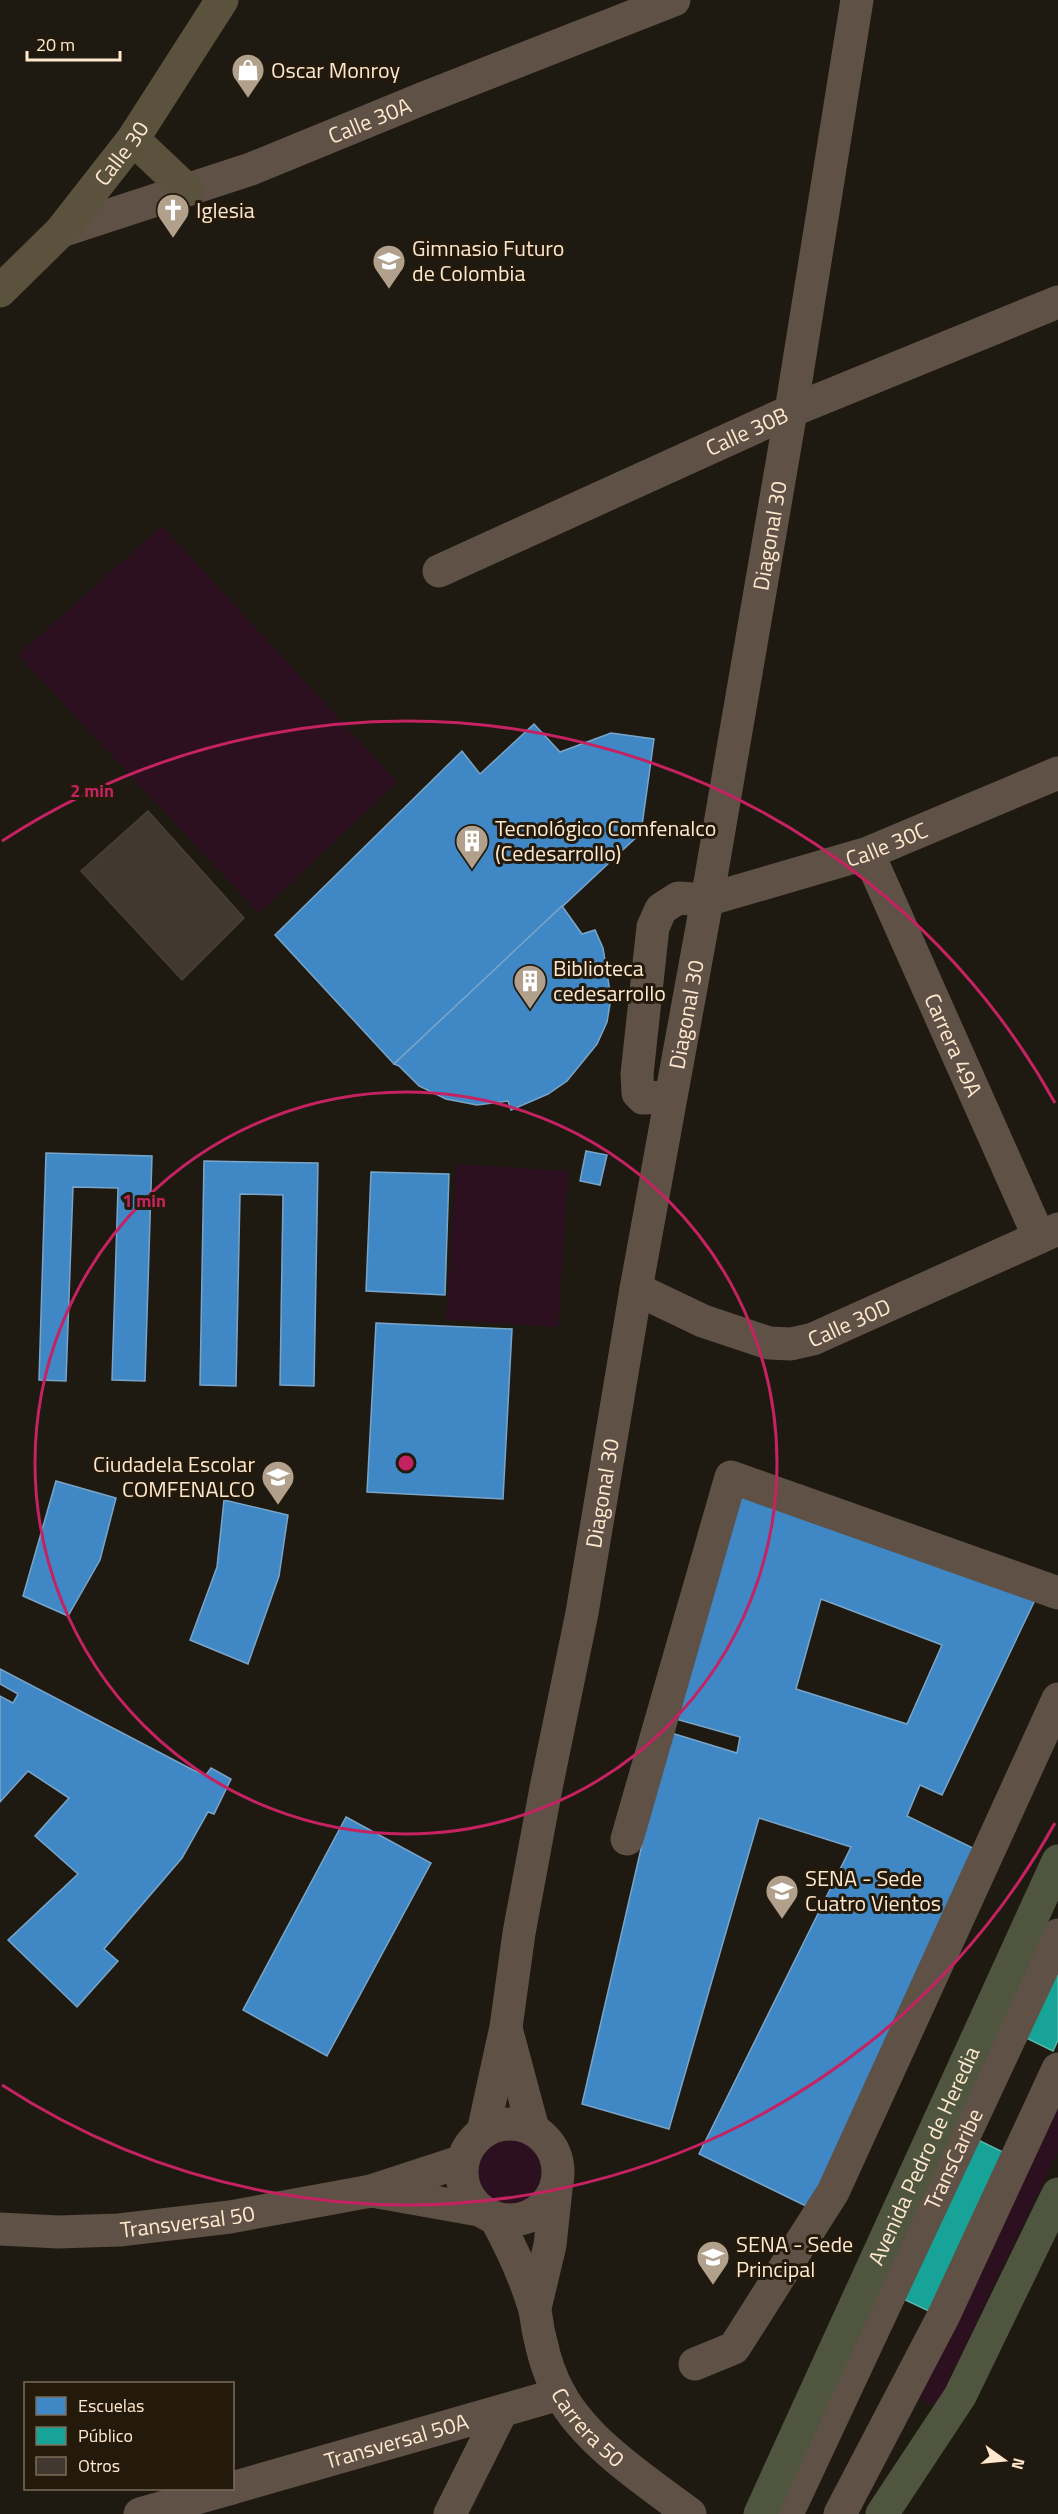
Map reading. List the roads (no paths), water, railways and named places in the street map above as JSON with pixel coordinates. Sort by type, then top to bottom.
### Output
[{"type":"highway","name":"Avenida Pedro de Heredia","points":[[760,2514],[1058,1861]]},
{"type":"highway","points":[[882,2514],[945,2421],[975,2368],[1058,2194]]},
{"type":"highway","points":[[905,2514],[945,2421]]},
{"type":"main road","name":"Calle 30","points":[[0,291],[62,231],[133,139],[222,0]]},
{"type":"main road","points":[[133,139],[187,190]]},
{"type":"street","name":"Calle 30A","points":[[62,231],[251,169],[674,0]]},
{"type":"street","name":"Diagonal 30","points":[[483,2132],[506,2027],[519,1934],[582,1613],[636,1289],[707,900],[791,411],[857,0]]},
{"type":"street","name":"Calle 30B","points":[[439,571],[791,411],[1058,302]]},
{"type":"street","name":"Calle 30C","points":[[670,1097],[643,1098],[638,1094],[637,1074],[652,927],[661,909],[678,898],[707,900],[868,853],[1058,773]]},
{"type":"street","name":"Carrera 49A","points":[[868,853],[1049,1233]]},
{"type":"street","name":"Calle 30D","points":[[636,1289],[703,1321],[769,1343],[791,1344],[813,1339],[1049,1233]]},
{"type":"street","points":[[627,1839],[731,1477],[1058,1593]]},
{"type":"street","points":[[695,2364],[734,2348],[832,2192],[1058,1699]]},
{"type":"street","name":"TransCaribe","points":[[787,2514],[1058,1935]]},
{"type":"street","name":"Diagonal 30","points":[[506,2027],[533,2129]]},
{"type":"street","points":[[840,2514],[944,2315],[1058,2069]]},
{"type":"street","points":[[508,2123],[533,2129],[544,2137],[557,2161],[556,2189],[548,2202],[528,2217],[515,2221],[488,2215],[470,2200],[464,2188],[461,2175],[467,2149],[483,2132],[495,2126],[508,2123]]},
{"type":"street","name":"Transversal 50","points":[[0,2229],[58,2232],[118,2230],[230,2217],[371,2191],[463,2161]]},
{"type":"street","name":"Carrera 50","points":[[535,2308],[550,2245],[556,2189]]},
{"type":"street","name":"Transversal 50","points":[[371,2191],[488,2215]]},
{"type":"street","name":"Carrera 50","points":[[488,2215],[515,2254],[535,2308],[545,2358],[560,2394],[574,2415],[599,2441],[645,2481],[690,2514]]},
{"type":"street","name":"Transversal 50A","points":[[234,2487],[560,2394]]},
{"type":"street","points":[[450,2514],[501,2412]]},
{"type":"street","name":"Transversal 50A","points":[[140,2514],[225,2490]]},
{"type":"place","name":"Oscar Monroy","points":[[248,99]]},
{"type":"place","name":"Iglesia","points":[[173,239]]},
{"type":"place","name":"Gimnasio Futuro de Colombia","points":[[389,290]]},
{"type":"place","name":"Tecnológico Comfenalco (Cedesarrollo)","points":[[472,870]]},
{"type":"place","name":"Biblioteca cedesarrollo","points":[[530,1010]]},
{"type":"place","name":"Ciudadela Escolar COMFENALCO","points":[[278,1506]]},
{"type":"place","name":"SENA - Sede Cuatro Vientos","points":[[782,1920]]},
{"type":"place","name":"SENA - Sede Principal","points":[[713,2286]]}]
